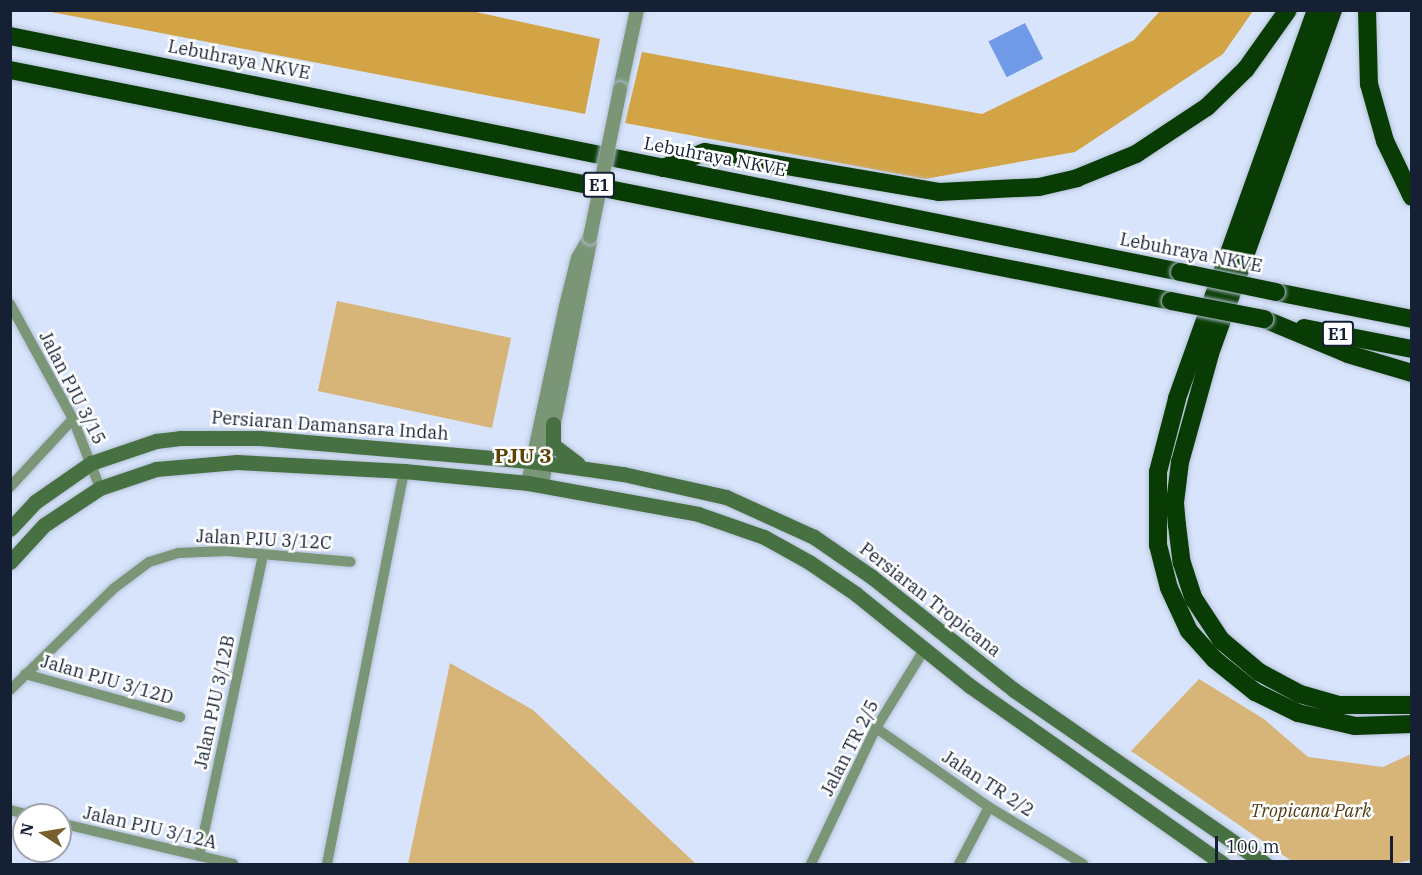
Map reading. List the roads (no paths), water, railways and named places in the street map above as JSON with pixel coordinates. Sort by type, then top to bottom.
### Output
[{"type":"highway","points":[[663,168],[705,152],[939,192],[1038,187],[1077,178],[1146,148],[1208,107],[1246,69],[1288,10]]},
{"type":"highway","points":[[1316,10],[1177,399],[1158,472],[1158,545],[1165,578],[1189,631],[1214,658],[1256,692],[1298,713],[1355,726],[1412,723]]},
{"type":"highway","points":[[1333,10],[1192,410],[1175,503],[1179,543],[1187,581],[1206,619],[1221,639],[1258,672],[1300,694],[1339,705],[1412,705]]},
{"type":"highway","points":[[1367,10],[1369,84],[1385,141],[1412,197]]},
{"type":"highway","name":"Lebuhraya NKVE","points":[[10,36],[1412,319]]},
{"type":"highway","name":"E1","points":[[10,70],[1412,349]]},
{"type":"highway","points":[[1264,319],[1348,354],[1412,374]]},
{"type":"main road","points":[[553,424],[553,445],[584,467]]},
{"type":"main road","name":"Persiaran Damansara Indah","points":[[10,529],[35,502],[91,463],[156,441],[220,436],[538,461]]},
{"type":"main road","name":"Persiaran Tropicana","points":[[538,461],[584,467],[726,497],[777,517],[872,577],[1014,690],[1265,864]]},
{"type":"main road","points":[[10,562],[44,525],[100,489],[156,469],[237,462],[404,471],[535,483],[698,514],[764,537],[855,594],[970,687],[1223,864]]},
{"type":"main road","points":[[924,650],[940,633]]},
{"type":"street","points":[[538,461],[553,424],[637,10]]},
{"type":"street","points":[[535,483],[578,258],[590,237]]},
{"type":"street","name":"Jalan PJU 3/15","points":[[10,304],[73,419],[100,489]]},
{"type":"street","points":[[10,487],[73,419]]},
{"type":"street","points":[[327,864],[404,471]]},
{"type":"street","name":"Jalan PJU 3/12C","points":[[10,690],[113,589],[149,562],[178,553],[263,555],[351,561]]},
{"type":"street","name":"Jalan PJU 3/12B","points":[[199,856],[263,555]]},
{"type":"street","name":"Jalan TR 2/5","points":[[811,864],[876,728],[924,650]]},
{"type":"street","name":"Jalan PJU 3/12D","points":[[25,674],[180,717]]},
{"type":"street","name":"Jalan TR 2/2","points":[[876,728],[989,807],[1083,864]]},
{"type":"street","points":[[959,864],[989,807]]},
{"type":"street","name":"Jalan PJU 3/12A","points":[[72,826],[233,864]]},
{"type":"water","points":[[1025,23],[1043,59],[1007,77],[988,42]]},
{"type":"district","name":"PJU 3","points":[[523,455]]},
{"type":"park label","name":"Tropicana Park","points":[[1311,811]]}]
